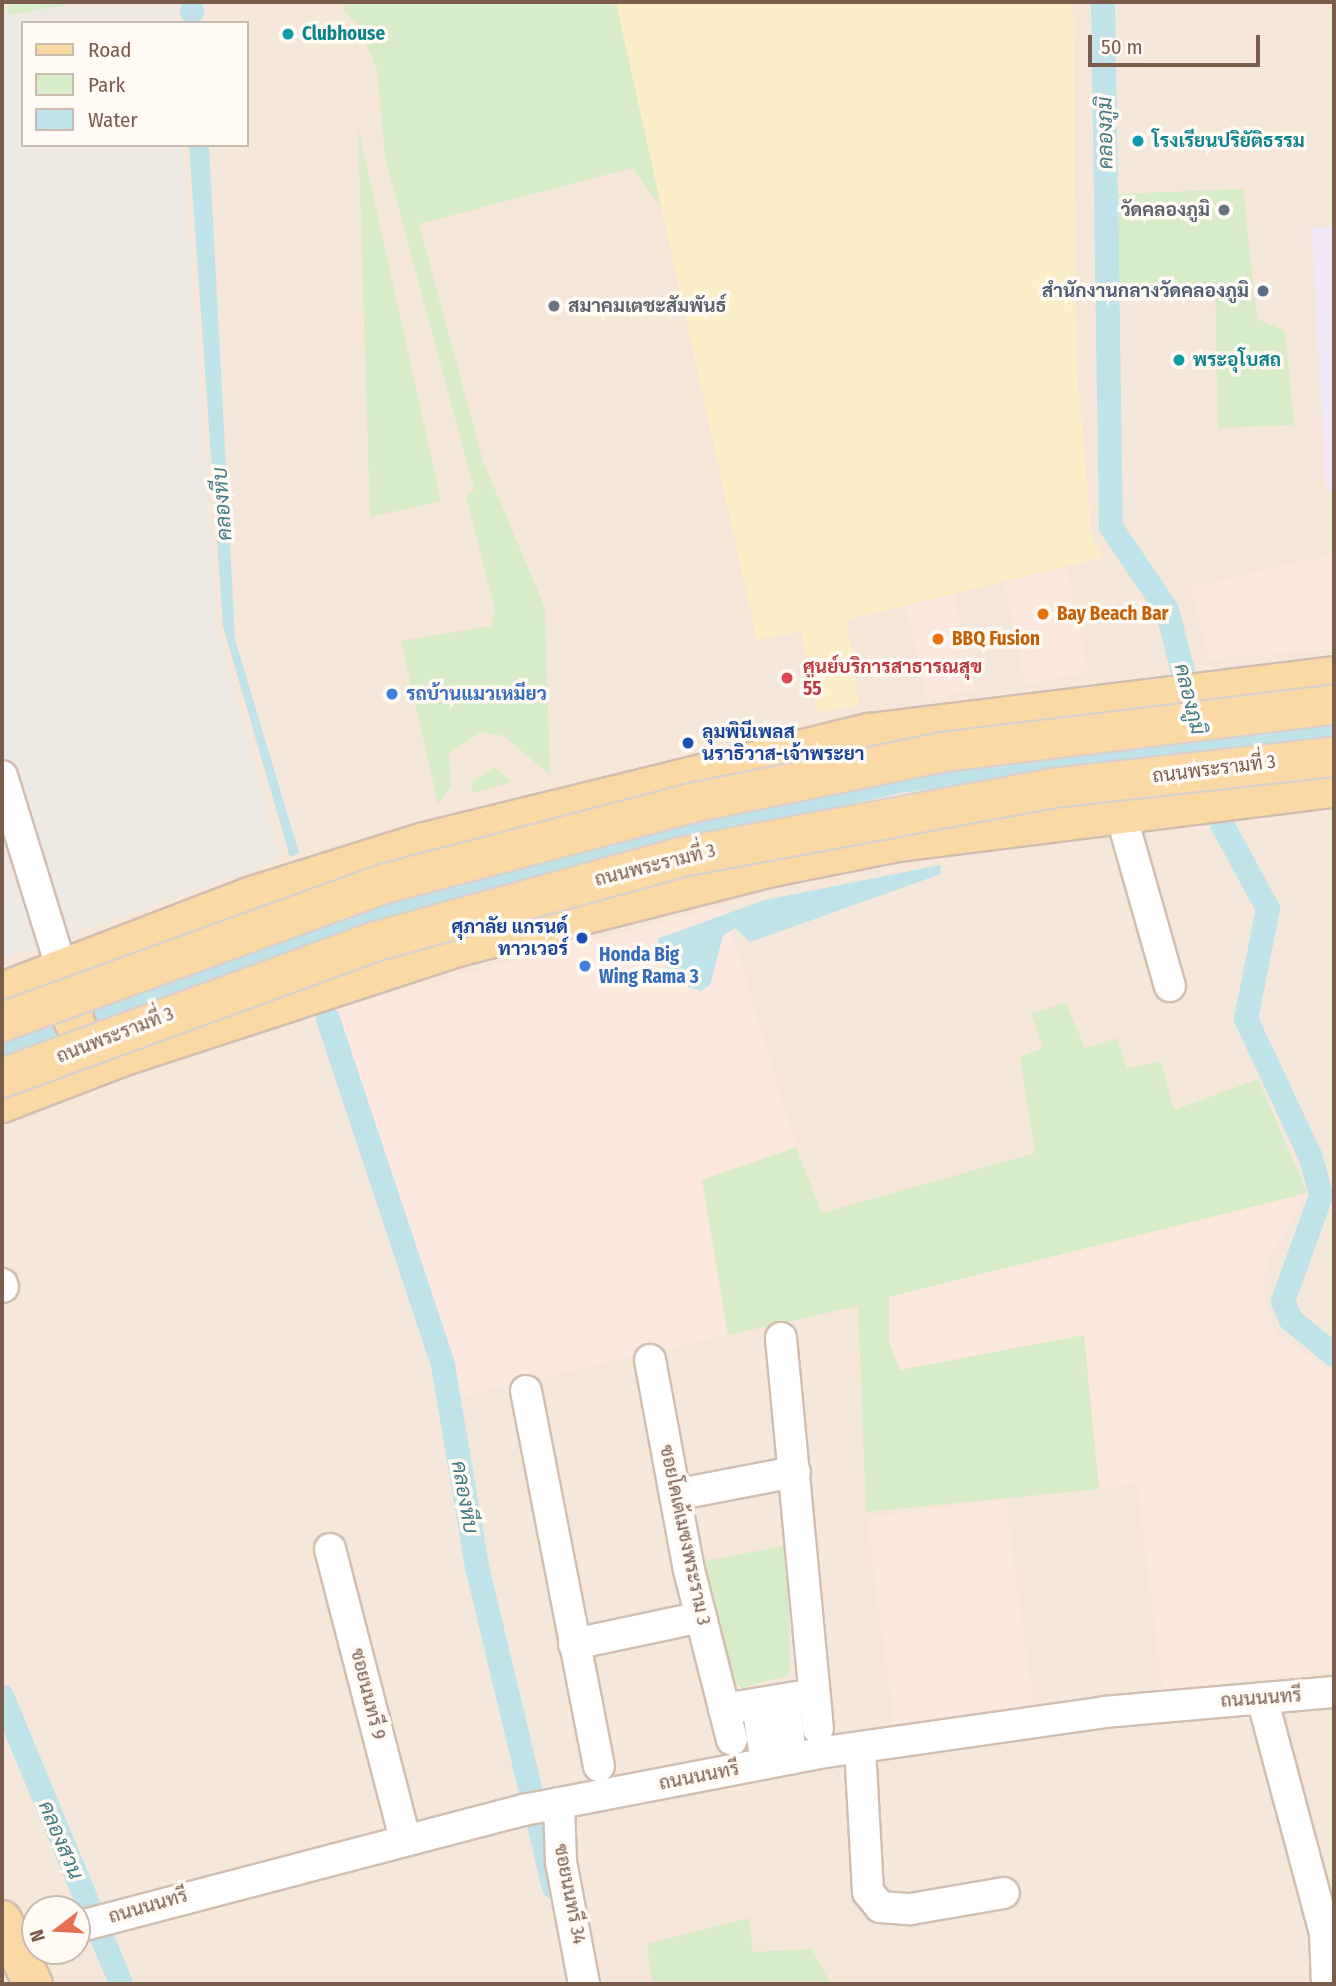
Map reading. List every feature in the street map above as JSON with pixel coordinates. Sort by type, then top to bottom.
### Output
[{"type":"main road","points":[[2,992],[74,994],[249,897],[421,843],[870,733],[1181,691],[1334,676]]},
{"type":"main road","points":[[2,1022],[387,883],[691,803],[943,752],[1334,705]]},
{"type":"main road","name":"ถนนพระรามที่ 3","points":[[2,1078],[377,941],[681,857],[1052,789],[1334,757]]},
{"type":"main road","name":"ถนนพระรามที่ 3","points":[[2,1103],[121,1057],[458,947],[639,899],[898,842],[1120,811],[1334,788]]},
{"type":"main road","points":[[74,994],[121,1057]]},
{"type":"main road","points":[[17,1938],[33,1984]]},
{"type":"street","points":[[2,776],[74,994]]},
{"type":"street","points":[[1120,811],[1170,986]]},
{"type":"street","points":[[781,1338],[818,1728]]},
{"type":"street","name":"ซอยโคเต้เมซงพระราม 3","points":[[650,1360],[701,1617],[732,1740]]},
{"type":"street","points":[[526,1391],[599,1766]]},
{"type":"street","points":[[675,1495],[795,1472]]},
{"type":"street","name":"ซอยนนทรี 9","points":[[330,1549],[405,1838]]},
{"type":"street","points":[[574,1644],[701,1617]]},
{"type":"street","name":"ถนนนนทรี","points":[[91,1922],[405,1838],[543,1806],[778,1761],[1105,1712],[1334,1692]]},
{"type":"street","points":[[724,1709],[815,1694]]},
{"type":"street","points":[[1262,1698],[1325,1933],[1327,1984]]},
{"type":"street","points":[[771,1701],[778,1761]]},
{"type":"street","points":[[860,1748],[868,1892],[880,1907],[911,1909],[1004,1893]]},
{"type":"street","name":"ซอยนนทรี 34","points":[[543,1806],[561,1862],[584,1984]]},
{"type":"shaded area","points":[[2,2],[1334,2],[1334,1984],[2,1984]]},
{"type":"shaded area","points":[[2,2],[175,2],[176,21],[21,21],[21,147],[182,147],[217,627],[279,860],[2,959]]},
{"type":"shaded area","points":[[1334,227],[1334,491],[1326,491],[1312,228]]},
{"type":"shaded area","points":[[1334,554],[1334,649],[1209,659],[1191,587]]},
{"type":"shaded area","name":"Bay Beach Bar","points":[[1067,566],[1088,672],[1025,684],[1004,578]]},
{"type":"shaded area","name":"BBQ Fusion","points":[[953,594],[975,689],[927,701],[905,605]]},
{"type":"shaded area","points":[[724,906],[796,1147],[702,1180],[728,1335],[460,1396],[333,1009]]},
{"type":"shaded area","points":[[1307,1193],[1266,1263],[1264,1293],[1275,1332],[1334,1373],[1332,1670],[1163,1691],[1137,1483],[1099,1489],[1084,1335],[899,1370],[889,1342],[888,1297]]},
{"type":"shaded area","points":[[1005,1499],[1034,1708],[896,1727],[866,1518]]},
{"type":"green space","points":[[7,2],[69,2],[70,4],[9,15]]},
{"type":"green space","points":[[345,2],[616,2],[662,209],[632,168],[419,224],[483,461],[545,608],[550,775],[504,736],[481,732],[449,754],[451,787],[438,804],[401,641],[491,626],[495,610],[466,496],[474,489],[385,157],[377,70],[358,25],[344,12]]},
{"type":"green space","points":[[358,127],[441,501],[370,517],[364,324]]},
{"type":"green space","points":[[1243,189],[1257,319],[1285,331],[1294,425],[1218,428],[1215,286],[1115,286],[1114,194]]},
{"type":"green space","points":[[494,767],[512,782],[472,793],[471,782]]},
{"type":"green space","points":[[1066,1003],[1085,1048],[1117,1038],[1127,1068],[1161,1061],[1174,1110],[1258,1079],[1307,1193],[889,1297],[889,1342],[900,1370],[1084,1335],[1099,1489],[866,1512],[858,1306],[728,1335],[702,1180],[796,1147],[822,1213],[1035,1153],[1020,1057],[1043,1048],[1031,1013]]},
{"type":"green space","points":[[788,1545],[790,1675],[742,1688],[731,1680],[700,1562]]},
{"type":"green space","points":[[749,1918],[753,1952],[812,1949],[831,1984],[652,1984],[647,1944]]},
{"type":"sand","points":[[616,2],[1073,2],[1076,363],[1092,539],[1104,557],[846,620],[859,705],[818,713],[801,631],[757,640]]},
{"type":"water","points":[[188,1],[196,1],[203,8],[203,16],[199,21],[185,21],[181,16],[181,8]]},
{"type":"water","points":[[189,147],[209,147],[235,639],[299,853],[290,857],[223,626]]},
{"type":"water","points":[[940,865],[941,874],[750,942],[735,928],[723,936],[710,985],[701,991],[666,980],[667,964],[657,939],[765,900]]},
{"type":"waterway","name":"คลองภูมิ","points":[[1103,2],[1111,527],[1167,610],[1223,826],[1268,909],[1246,1019],[1311,1158],[1321,1196],[1283,1301],[1291,1320],[1334,1355]]},
{"type":"waterway","points":[[2,1048],[370,913],[642,836],[906,780],[1334,728]]},
{"type":"waterway","name":"คลองหีบ","points":[[328,1019],[443,1365],[477,1567],[554,1887]]},
{"type":"waterway","name":"คลองสวน","points":[[2,1696],[121,1984]]},
{"type":"place","name":"Clubhouse","points":[[288,34]]},
{"type":"place","name":"โรงเรียนปริยัติธรรม","points":[[1138,141]]},
{"type":"place","name":"วัดคลองภูมิ","points":[[1224,210]]},
{"type":"place","name":"สำนักงานกลางวัดคลองภูมิ","points":[[1263,291]]},
{"type":"place","name":"สมาคมเตชะสัมพันธ์","points":[[554,306]]},
{"type":"place","name":"พระอุโบสถ","points":[[1179,360]]},
{"type":"place","name":"Bay Beach Bar","points":[[1043,614]]},
{"type":"place","name":"BBQ Fusion","points":[[938,639]]},
{"type":"place","name":"ศูนย์บริการสาธารณสุข 55","points":[[787,678]]},
{"type":"place","name":"รถบ้านแมวเหมียว","points":[[392,694]]},
{"type":"place","name":"ลุมพินีเพลส นราธิวาส-เจ้าพระยา","points":[[688,743]]},
{"type":"place","name":"ศุภาลัย แกรนด์ ทาวเวอร์","points":[[582,938]]},
{"type":"place","name":"Honda Big Wing Rama 3","points":[[585,966]]}]
